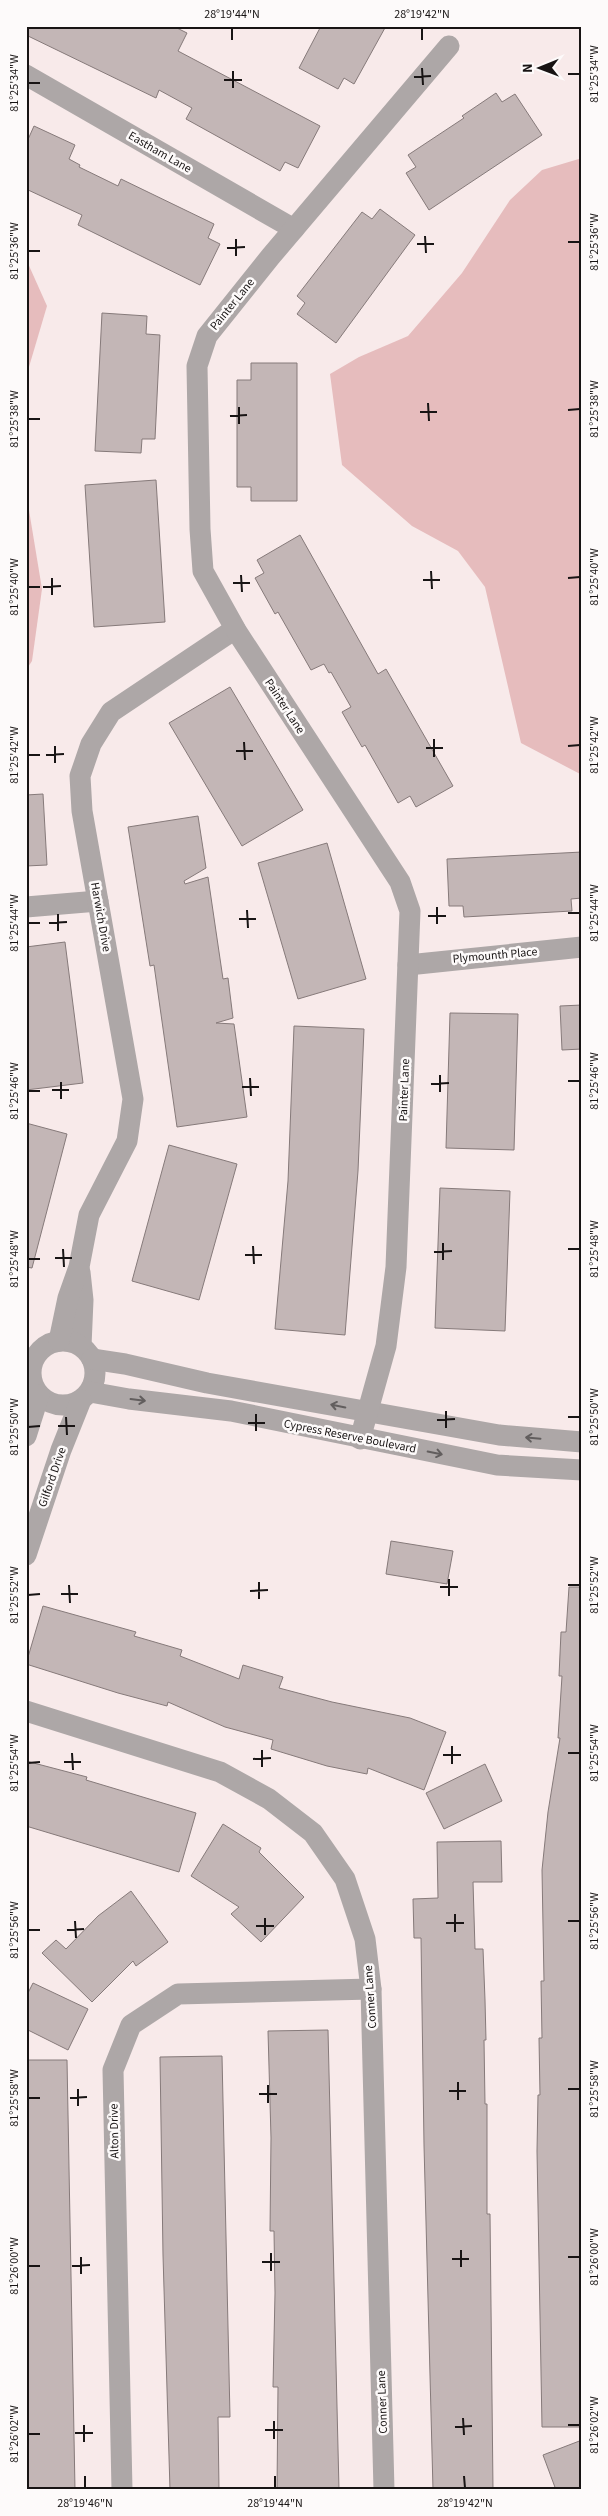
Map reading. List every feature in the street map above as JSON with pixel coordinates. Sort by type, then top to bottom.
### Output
[{"type":"street","name":"Painter Lane","points":[[360,1438],[386,1346],[396,1267],[410,911],[400,882],[235,629],[204,571],[200,529],[198,366],[206,336],[449,46]]},
{"type":"street","name":"Eastham Lane","points":[[26,75],[294,229]]},
{"type":"street","name":"Harwich Drive","points":[[42,1344],[68,1298],[79,1267],[89,1215],[127,1141],[133,1099],[98,901],[82,802],[80,776],[91,744],[111,712],[235,629]]},
{"type":"street","points":[[26,907],[98,901]]},
{"type":"street","name":"Plymounth Place","points":[[408,965],[582,947]]},
{"type":"street","name":"Harwich Drive","points":[[79,1267],[87,1353]]},
{"type":"street","points":[[26,1436],[32,1384],[32,1362],[42,1344],[70,1341],[87,1353],[368,1412],[499,1435],[582,1442]]},
{"type":"street","points":[[32,1384],[51,1403],[66,1406],[85,1396],[95,1376],[87,1353]]},
{"type":"street","name":"Cypress Reserve Boulevard","points":[[85,1396],[130,1399],[231,1411],[497,1464],[582,1470]]},
{"type":"street","name":"Gilford Drive","points":[[26,1554],[61,1450],[85,1396]]},
{"type":"street","name":"Conner Lane","points":[[26,1711],[220,1772],[269,1799],[313,1833],[344,1879],[365,1939],[371,1989],[384,2490]]},
{"type":"street","name":"Alton Drive","points":[[122,2490],[113,2070],[131,2025],[178,1994],[371,1989]]},
{"type":"shaded area","points":[[582,158],[582,775],[521,743],[485,587],[458,551],[412,526],[342,465],[330,374],[359,357],[408,336],[462,273],[510,200],[542,170]]},
{"type":"shaded area","points":[[26,259],[47,306],[26,377]]},
{"type":"shaded area","points":[[26,492],[42,589],[32,661],[26,670]]},
{"type":"building","points":[[26,26],[173,26],[187,33],[178,51],[320,126],[298,168],[285,162],[280,171],[186,119],[192,108],[159,90],[156,98],[26,35]]},
{"type":"building","points":[[321,26],[386,26],[354,84],[344,78],[338,89],[299,68]]},
{"type":"building","points":[[496,93],[502,102],[515,94],[542,135],[429,210],[406,173],[416,167],[408,155],[464,118],[462,116]]},
{"type":"building","points":[[34,126],[75,145],[69,159],[80,165],[79,167],[118,186],[121,179],[214,224],[208,238],[220,244],[200,285],[78,225],[82,215],[26,189],[26,144]]},
{"type":"building","points":[[380,209],[415,235],[336,343],[297,314],[305,303],[297,296],[362,212],[372,219]]},
{"type":"building","points":[[102,313],[147,316],[146,334],[160,335],[155,439],[142,439],[141,453],[95,451]]},
{"type":"building","points":[[251,363],[297,363],[297,501],[251,501],[251,487],[237,487],[237,380],[251,380]]},
{"type":"building","points":[[156,480],[165,622],[94,627],[85,485]]},
{"type":"building","points":[[300,535],[378,674],[386,669],[453,786],[416,807],[410,796],[398,803],[365,745],[362,747],[342,712],[351,707],[331,672],[329,673],[324,664],[311,670],[278,612],[275,614],[255,578],[264,573],[257,560]]},
{"type":"building","points":[[230,687],[303,810],[242,846],[169,723]]},
{"type":"building","points":[[43,794],[47,865],[26,866],[26,795]]},
{"type":"building","points":[[198,816],[206,868],[184,881],[185,884],[208,877],[223,979],[228,978],[233,1018],[216,1023],[234,1024],[247,1117],[177,1127],[154,965],[150,966],[128,827]]},
{"type":"building","points":[[327,843],[366,979],[298,999],[258,863]]},
{"type":"building","points":[[582,852],[582,898],[571,899],[572,911],[464,917],[463,906],[449,906],[447,859]]},
{"type":"building","points":[[65,942],[83,1083],[26,1090],[26,947]]},
{"type":"building","points":[[582,1005],[582,1049],[562,1050],[560,1006]]},
{"type":"building","points":[[450,1013],[518,1014],[514,1150],[446,1148]]},
{"type":"building","points":[[294,1026],[364,1029],[358,1171],[345,1335],[275,1329],[288,1181]]},
{"type":"building","points":[[26,1123],[67,1134],[32,1268],[26,1267]]},
{"type":"building","points":[[169,1145],[237,1164],[199,1300],[132,1281]]},
{"type":"building","points":[[440,1188],[510,1191],[505,1331],[435,1328]]},
{"type":"building","points":[[391,1541],[453,1551],[447,1584],[386,1574]]},
{"type":"building","points":[[569,1587],[582,1587],[582,2427],[542,2427],[537,2151],[538,2095],[540,2095],[539,2038],[542,2038],[541,1981],[544,1981],[542,1870],[548,1812],[560,1738],[558,1738],[562,1676],[559,1676],[561,1632],[566,1632]]},
{"type":"building","points":[[43,1606],[136,1632],[134,1636],[182,1650],[180,1656],[239,1679],[243,1665],[283,1677],[279,1688],[332,1702],[410,1718],[446,1732],[424,1790],[368,1768],[367,1774],[327,1766],[271,1749],[273,1740],[225,1727],[168,1702],[167,1706],[118,1693],[26,1664]]},
{"type":"building","points":[[26,1761],[87,1777],[86,1780],[196,1813],[179,1872],[26,1826]]},
{"type":"building","points":[[485,1764],[502,1801],[444,1829],[426,1793]]},
{"type":"building","points":[[223,1824],[261,1848],[259,1852],[304,1897],[261,1942],[231,1914],[239,1907],[191,1876]]},
{"type":"building","points":[[501,1841],[502,1882],[473,1882],[475,1949],[483,1949],[485,2000],[485,2104],[487,2104],[487,2214],[490,2214],[493,2490],[433,2490],[421,1938],[414,1938],[413,1899],[438,1898],[437,1842]]},
{"type":"building","points":[[131,1891],[168,1942],[136,1966],[133,1961],[92,2002],[42,1953],[56,1940],[66,1949],[98,1916]]},
{"type":"building","points":[[33,1983],[88,2009],[68,2050],[26,2029],[26,1997]]},
{"type":"building","points":[[328,2030],[339,2490],[277,2490],[278,2387],[273,2387],[275,2293],[274,2231],[270,2231],[271,2138],[268,2031]]},
{"type":"building","points":[[222,2056],[230,2417],[218,2417],[219,2490],[170,2490],[163,2255],[160,2057]]},
{"type":"building","points":[[26,2060],[67,2060],[75,2490],[26,2490]]},
{"type":"building","points":[[582,2440],[582,2490],[556,2490],[543,2455]]}]
